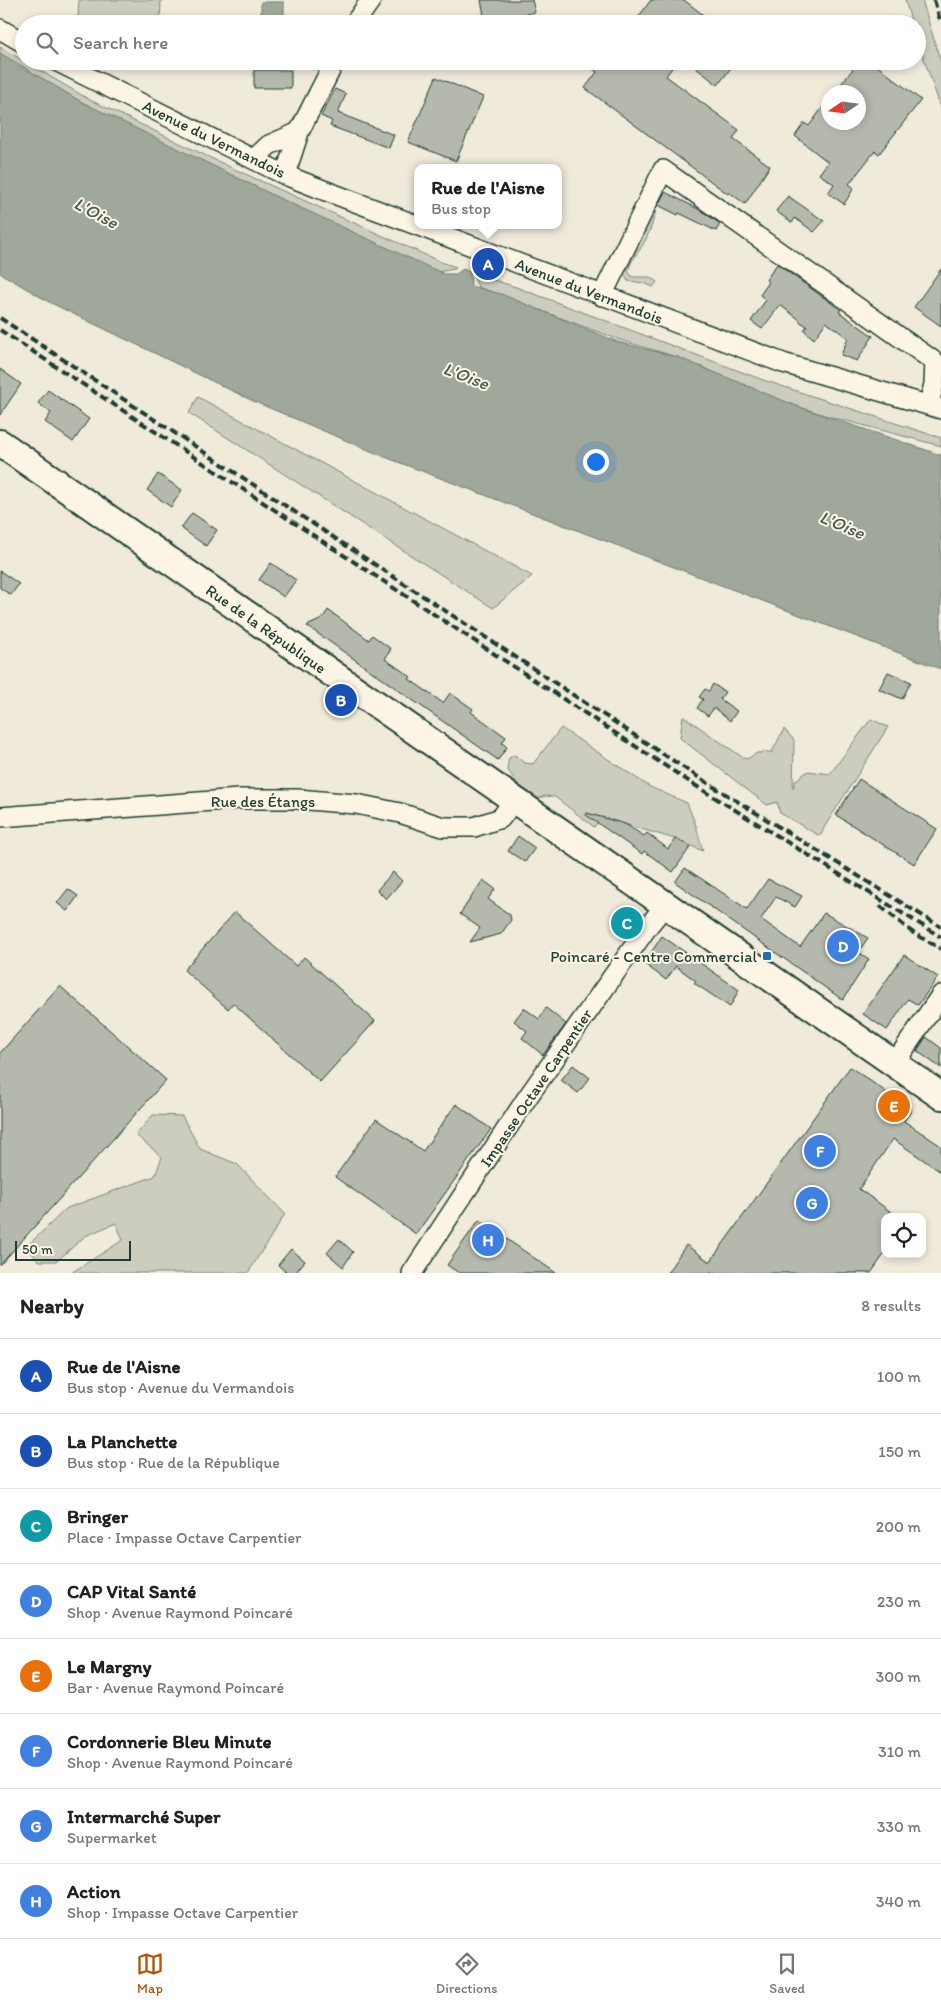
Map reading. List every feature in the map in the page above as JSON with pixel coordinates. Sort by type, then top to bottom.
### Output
[{"type":"main road","name":"Rue de la République","points":[[0,443],[941,1096]]},
{"type":"street","points":[[360,15],[370,0]]},
{"type":"street","points":[[0,29],[15,38]]},
{"type":"street","name":"Avenue du Vermandois","points":[[74,70],[285,174],[414,224]]},
{"type":"street","points":[[285,174],[299,132],[330,70]]},
{"type":"street","points":[[254,159],[269,145],[299,132]]},
{"type":"street","points":[[602,296],[663,170],[935,362],[935,407]]},
{"type":"street","name":"Avenue du Vermandois","points":[[428,229],[783,363],[935,407]]},
{"type":"street","name":"Rue des Étangs","points":[[0,817],[239,799],[297,799],[356,804],[400,813],[443,827],[474,827],[501,818],[514,801]]},
{"type":"street","name":"Impasse Octave Carpentier","points":[[412,1273],[527,1098],[649,925],[665,906]]},
{"type":"street","points":[[894,1064],[941,996]]},
{"type":"shaded area","points":[[79,0],[161,0],[160,15],[78,15]]},
{"type":"shaded area","points":[[905,0],[922,0],[941,63],[941,108],[926,65],[926,15],[909,15]]},
{"type":"shaded area","points":[[0,47],[15,56],[15,70],[39,70],[90,100],[234,169],[456,267],[455,269],[431,273],[0,65]]},
{"type":"shaded area","points":[[653,208],[656,208],[649,233],[628,271],[632,277],[649,277],[657,282],[653,287],[644,283],[628,281],[624,275],[625,267]]},
{"type":"shaded area","points":[[477,275],[516,287],[763,380],[941,438],[941,446],[828,416],[778,400],[677,357],[620,340],[478,287],[474,277]]},
{"type":"shaded area","points":[[198,397],[532,576],[493,608],[189,413]]},
{"type":"shaded area","points":[[683,716],[747,759],[757,753],[772,752],[784,729],[794,740],[793,788],[796,780],[808,771],[830,774],[871,719],[888,727],[821,835],[818,835],[780,813],[777,802],[767,805],[680,738]]},
{"type":"shaded area","points":[[561,728],[650,787],[687,803],[703,851],[675,839],[601,817],[594,827],[555,797],[545,796],[537,799],[524,792],[507,769],[509,758],[515,755],[524,763],[533,764]]},
{"type":"shaded area","points":[[153,1115],[182,1116],[200,1149],[237,1164],[285,1214],[248,1273],[71,1273],[123,1240],[116,1223],[85,1236],[57,1261],[39,1261],[26,1247],[67,1208],[155,1176],[162,1157],[136,1135]]},
{"type":"water","points":[[261,2],[284,2],[284,15],[261,15]]},
{"type":"water","name":"L'Oise","points":[[0,53],[15,62],[15,70],[28,70],[80,101],[275,196],[444,274],[456,274],[463,269],[470,272],[471,286],[501,294],[618,342],[677,357],[799,407],[941,455],[941,669],[385,457],[253,401],[49,302],[0,273]]},
{"type":"building","points":[[481,0],[532,0],[535,12],[523,15],[484,15]]},
{"type":"building","points":[[651,0],[684,0],[703,15],[640,15]]},
{"type":"building","points":[[254,70],[291,70],[291,88],[254,88]]},
{"type":"building","points":[[594,70],[670,70],[666,76],[739,130],[733,139],[770,166],[745,204],[729,192],[728,194],[585,88],[597,72]]},
{"type":"building","points":[[699,70],[729,70],[718,85]]},
{"type":"building","points":[[852,70],[883,70],[921,100],[879,154],[875,151],[849,184],[854,188],[844,204],[828,193],[834,184],[819,174],[828,162],[795,136],[804,123],[809,126],[821,110],[821,130],[866,130],[866,85],[840,85]]},
{"type":"building","points":[[436,77],[483,97],[456,161],[408,142]]},
{"type":"building","points":[[335,89],[346,94],[338,113],[394,135],[389,148],[330,126],[332,121],[321,116]]},
{"type":"building","points":[[665,192],[702,211],[720,224],[716,231],[658,205]]},
{"type":"building","points":[[788,196],[824,221],[814,232],[795,218],[792,223],[776,211]]},
{"type":"building","points":[[777,264],[841,310],[839,312],[873,336],[857,361],[841,355],[848,338],[826,322],[814,339],[804,330],[807,326],[780,305],[762,329],[751,321],[766,300],[760,295],[769,282],[766,280]]},
{"type":"building","points":[[941,269],[941,326],[914,307]]},
{"type":"building","points":[[0,369],[21,384],[0,415]]},
{"type":"building","points":[[48,390],[89,419],[73,442],[45,422],[51,413],[38,403]]},
{"type":"building","points":[[158,474],[182,490],[171,507],[147,490]]},
{"type":"building","points":[[192,513],[217,530],[206,546],[181,528]]},
{"type":"building","points":[[271,563],[296,580],[284,597],[259,580]]},
{"type":"building","points":[[0,571],[19,584],[11,595],[0,588]]},
{"type":"building","points":[[328,610],[369,640],[372,635],[391,649],[385,659],[411,677],[409,679],[443,703],[450,693],[473,709],[471,712],[506,737],[502,743],[507,747],[498,760],[307,626],[322,619]]},
{"type":"building","points":[[888,672],[911,682],[902,699],[879,689]]},
{"type":"building","points":[[713,684],[725,692],[720,699],[737,711],[730,721],[714,708],[708,716],[697,708],[703,699],[699,697],[705,689],[709,691]]},
{"type":"building","points":[[859,779],[937,829],[914,864],[836,815]]},
{"type":"building","points":[[587,813],[625,824],[644,836],[647,833],[668,849],[675,839],[691,846],[673,872],[644,851],[642,854],[586,815]]},
{"type":"building","points":[[518,836],[535,848],[525,862],[508,851]]},
{"type":"building","points":[[685,868],[747,909],[768,879],[802,896],[795,907],[776,897],[761,919],[800,947],[824,913],[868,938],[858,952],[869,959],[843,1000],[675,882]]},
{"type":"building","points":[[393,872],[402,881],[386,899],[377,890]]},
{"type":"building","points":[[483,880],[495,889],[488,899],[510,915],[511,920],[501,934],[470,942],[480,928],[460,914]]},
{"type":"building","points":[[68,889],[78,896],[67,911],[57,903]]},
{"type":"building","points":[[235,912],[296,966],[304,957],[375,1021],[320,1082],[233,1003],[228,1009],[184,970]]},
{"type":"building","points":[[662,936],[739,990],[730,1007],[694,983],[696,981],[676,966],[666,980],[646,965],[648,962],[646,960]]},
{"type":"building","points":[[904,955],[938,977],[918,1005],[908,999],[887,1030],[863,1014]]},
{"type":"building","points":[[60,986],[166,1080],[0,1265],[0,1053]]},
{"type":"building","points":[[524,1008],[539,1019],[546,1008],[566,1024],[543,1055],[522,1038],[527,1031],[514,1021]]},
{"type":"building","points":[[926,1037],[941,1048],[941,1068],[917,1051]]},
{"type":"building","points":[[573,1065],[590,1078],[578,1093],[561,1080]]},
{"type":"building","points":[[850,1067],[912,1110],[904,1121],[941,1146],[941,1172],[893,1139],[859,1189],[892,1213],[881,1213],[882,1258],[871,1273],[667,1273],[686,1245],[710,1262]]},
{"type":"building","points":[[456,1104],[491,1129],[416,1234],[335,1177],[376,1119],[423,1151]]},
{"type":"building","points":[[479,1220],[556,1273],[459,1273],[447,1265]]},
{"type":"building","points":[[339,1239],[353,1252],[343,1267],[327,1253]]},
{"type":"building","points":[[291,1249],[305,1261],[295,1273],[287,1273],[278,1265]]},
{"type":"railway","points":[[934,0],[941,23]]},
{"type":"railway","points":[[0,318],[698,777],[941,927]]},
{"type":"railway","points":[[0,330],[693,784],[941,937]]},
{"type":"railway","points":[[880,906],[912,932],[941,949]]},
{"type":"place","name":"Rue de l'Aisne","points":[[488,264]]},
{"type":"place","name":"La Planchette","points":[[341,700]]},
{"type":"place","name":"Bringer","points":[[627,923]]},
{"type":"place","name":"CAP Vital Santé","points":[[843,946]]},
{"type":"place","name":"Poincaré - Centre Commercial","points":[[767,956]]},
{"type":"place","name":"Le Margny","points":[[894,1106]]},
{"type":"place","name":"Cordonnerie Bleu Minute","points":[[820,1151]]},
{"type":"place","name":"Intermarché Super","points":[[812,1203]]},
{"type":"place","name":"Action","points":[[488,1240]]}]
